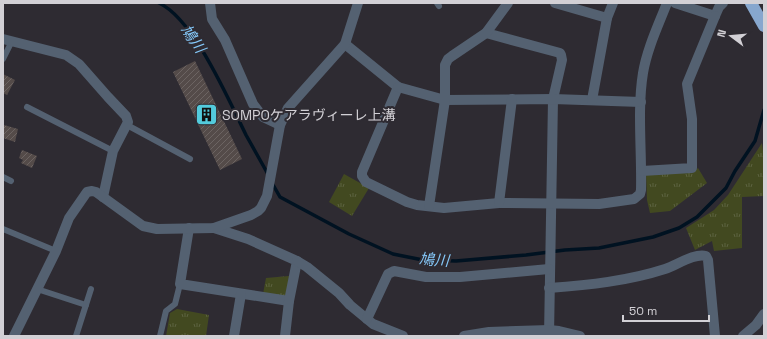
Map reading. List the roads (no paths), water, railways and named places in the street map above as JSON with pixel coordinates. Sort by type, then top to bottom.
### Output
[{"type":"highway","points":[[751,3],[764,26]]},
{"type":"street","points":[[210,3],[212,19],[225,40],[253,104],[263,117],[280,125]]},
{"type":"street","points":[[214,228],[256,213],[261,208],[267,196],[280,125],[288,108],[345,44],[358,3]]},
{"type":"street","points":[[429,206],[445,100],[445,65],[452,56],[486,33],[508,3]]},
{"type":"street","points":[[555,3],[607,18]]},
{"type":"street","points":[[592,100],[607,18],[613,3]]},
{"type":"street","points":[[398,87],[362,172],[362,176],[366,182],[391,195],[417,205],[444,208],[499,203],[599,204],[634,199],[640,194],[641,190],[641,102],[643,74],[647,57],[667,3]]},
{"type":"street","points":[[675,3],[715,16]]},
{"type":"street","points":[[642,171],[692,168],[692,119],[687,84],[715,16],[719,7],[723,3]]},
{"type":"street","points":[[486,33],[560,53],[562,55],[553,99],[550,204],[551,236],[549,267],[549,333]]},
{"type":"street","points":[[7,40],[66,55],[72,58],[126,116],[128,120],[127,125],[113,151],[103,197]]},
{"type":"street","points":[[345,44],[398,87],[445,100],[553,99],[641,102]]},
{"type":"street","points":[[499,203],[512,99]]},
{"type":"street","points":[[14,336],[56,251],[69,218],[87,192],[92,191],[103,197],[143,226],[157,229],[214,228],[248,238],[307,267],[339,293],[366,319],[373,324],[403,336]]},
{"type":"street","points":[[189,228],[180,284],[289,301]]},
{"type":"street","points":[[549,288],[600,284],[641,276],[666,269],[697,255],[706,256],[708,260],[715,336]]},
{"type":"street","points":[[285,336],[296,261]]},
{"type":"street","points":[[366,319],[388,274],[394,271],[426,277],[460,277],[549,267]]},
{"type":"street","points":[[234,336],[240,294]]},
{"type":"street","points":[[743,336],[764,314]]},
{"type":"street","points":[[20,324],[20,336]]},
{"type":"street","points":[[464,336],[489,332],[549,333],[559,331],[580,336]]},
{"type":"lane","points":[[3,59],[7,40]]},
{"type":"lane","points":[[27,107],[113,151]]},
{"type":"lane","points":[[127,125],[190,159]]},
{"type":"lane","points":[[3,176],[12,181]]},
{"type":"lane","points":[[3,228],[56,251]]},
{"type":"lane","points":[[160,336],[166,311],[175,304],[180,284]]},
{"type":"lane","points":[[37,289],[86,305]]},
{"type":"lane","points":[[76,336],[91,289]]},
{"type":"waterway","name":"鳩川","points":[[159,3],[172,12],[185,26],[197,43],[209,62],[246,135],[269,176]]},
{"type":"waterway","name":"鳩川","points":[[272,183],[280,197],[349,234],[393,254],[423,260],[456,261],[599,248],[653,237],[679,228],[697,217],[726,188],[735,171],[755,141],[764,110]]},
{"type":"place","name":"SOMPOケアラヴィーレ上溝","points":[[207,115]]}]
